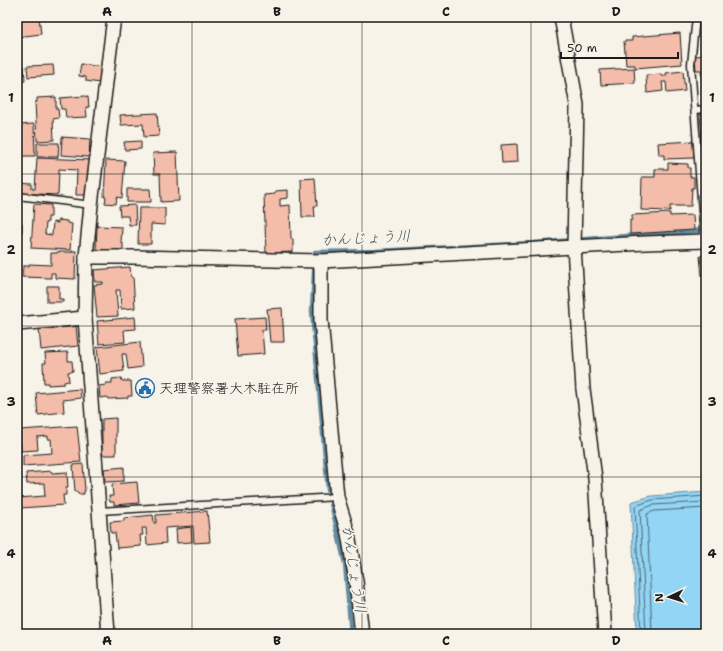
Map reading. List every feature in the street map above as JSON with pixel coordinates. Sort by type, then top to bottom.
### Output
[{"type":"street","points":[[108,634],[85,318],[86,258],[91,205],[114,17]]},
{"type":"street","points":[[561,17],[578,105],[574,248],[583,389],[595,478],[605,634]]},
{"type":"street","points":[[86,258],[133,257],[321,261],[705,241]]},
{"type":"street","points":[[321,261],[321,320],[337,497],[348,533],[355,574],[362,634]]},
{"type":"street","points":[[17,324],[85,318]]},
{"type":"lane","points":[[696,17],[692,64],[705,241]]},
{"type":"lane","points":[[695,110],[706,109]]},
{"type":"lane","points":[[17,196],[61,200],[91,205]]},
{"type":"lane","points":[[99,512],[337,497]]},
{"type":"water","points":[[706,492],[706,634],[637,634],[631,502],[651,496]]},
{"type":"building","points":[[17,17],[39,17],[41,34],[17,37]]},
{"type":"building","points":[[706,20],[706,36],[704,21]]},
{"type":"building","points":[[680,33],[682,64],[635,68],[635,65],[626,65],[624,41],[632,41],[632,37]]},
{"type":"building","points":[[706,55],[706,70],[696,70],[695,56]]},
{"type":"building","points":[[81,64],[102,67],[100,83],[86,81],[86,77],[79,76]]},
{"type":"building","points":[[53,65],[54,75],[28,77],[27,66]]},
{"type":"building","points":[[24,66],[25,81],[17,82],[17,67]]},
{"type":"building","points":[[634,68],[635,83],[601,85],[600,70]]},
{"type":"building","points":[[683,71],[685,91],[667,93],[666,82],[662,82],[663,91],[647,93],[646,75],[661,74],[661,76],[666,76],[666,73]]},
{"type":"building","points":[[701,72],[706,72],[706,105],[703,105]]},
{"type":"building","points":[[56,97],[56,109],[58,109],[59,118],[53,119],[54,140],[37,141],[35,102],[37,102],[37,98]]},
{"type":"building","points":[[88,97],[89,107],[86,107],[87,117],[66,118],[65,109],[61,109],[60,98]]},
{"type":"building","points":[[157,113],[159,136],[144,137],[143,124],[121,125],[120,115]]},
{"type":"building","points":[[700,114],[706,114],[706,137],[702,138]]},
{"type":"building","points":[[34,124],[35,156],[20,156],[20,140],[17,140],[17,125]]},
{"type":"building","points":[[62,137],[90,139],[89,157],[61,155]]},
{"type":"building","points":[[703,140],[706,140],[706,156],[703,156]]},
{"type":"building","points":[[141,141],[141,149],[125,150],[124,142]]},
{"type":"building","points":[[693,141],[694,158],[664,159],[664,155],[659,155],[658,143]]},
{"type":"building","points":[[37,143],[59,143],[58,157],[37,157]]},
{"type":"building","points":[[517,144],[518,162],[502,163],[501,145]]},
{"type":"building","points":[[177,152],[179,201],[161,202],[160,174],[154,174],[153,153]]},
{"type":"building","points":[[37,158],[92,160],[88,195],[76,195],[77,170],[59,169],[58,195],[17,193],[17,183],[32,184],[32,189],[35,189]]},
{"type":"building","points":[[106,160],[125,161],[122,198],[117,197],[116,204],[105,203]]},
{"type":"building","points":[[668,163],[688,164],[688,168],[690,168],[690,177],[694,177],[691,206],[670,206],[670,211],[641,210],[642,177],[655,177],[655,169],[668,169]]},
{"type":"building","points":[[315,178],[317,206],[314,206],[315,217],[302,217],[301,179]]},
{"type":"building","points":[[127,189],[150,189],[151,202],[127,202]]},
{"type":"building","points":[[288,190],[288,198],[280,199],[280,206],[290,205],[293,252],[266,253],[264,195],[275,194],[275,191]]},
{"type":"building","points":[[34,204],[51,205],[51,217],[48,217],[48,222],[46,222],[45,234],[52,235],[53,222],[58,223],[58,220],[67,221],[67,223],[72,224],[70,250],[31,248]]},
{"type":"building","points":[[135,205],[136,225],[129,225],[128,216],[120,216],[119,206]]},
{"type":"building","points":[[139,208],[165,208],[165,225],[151,224],[151,244],[138,244]]},
{"type":"building","points":[[670,213],[670,216],[693,215],[694,230],[630,234],[630,220],[632,220],[632,215]]},
{"type":"building","points":[[17,223],[22,223],[22,232],[17,231]]},
{"type":"building","points":[[97,226],[122,227],[121,243],[123,243],[123,252],[96,251]]},
{"type":"building","points":[[17,232],[20,232],[20,241],[17,241]]},
{"type":"building","points":[[76,251],[75,279],[55,278],[55,273],[51,273],[51,278],[22,277],[23,266],[29,266],[29,264],[51,265],[51,253]]},
{"type":"building","points":[[706,255],[706,275],[702,276],[700,256]]},
{"type":"building","points":[[130,267],[131,277],[133,277],[135,308],[121,309],[120,290],[116,290],[118,316],[97,317],[94,285],[103,284],[103,282],[95,282],[94,270]]},
{"type":"building","points":[[47,286],[59,286],[59,299],[63,299],[63,302],[47,302]]},
{"type":"building","points":[[282,308],[284,342],[270,342],[267,309]]},
{"type":"building","points":[[135,317],[136,329],[124,330],[125,342],[99,344],[97,321]]},
{"type":"building","points":[[265,317],[266,330],[262,330],[264,354],[238,356],[235,319]]},
{"type":"building","points":[[76,326],[78,346],[41,350],[39,329]]},
{"type":"building","points":[[140,342],[142,367],[128,369],[126,354],[122,354],[124,371],[100,374],[97,347]]},
{"type":"building","points":[[68,352],[68,361],[72,361],[73,371],[68,372],[69,381],[64,382],[64,384],[48,385],[48,383],[44,383],[43,363],[46,363],[45,353]]},
{"type":"building","points":[[121,378],[122,381],[131,381],[132,396],[128,396],[128,398],[100,398],[99,386],[106,385],[106,383],[112,383],[112,379]]},
{"type":"building","points":[[80,389],[81,398],[63,400],[64,412],[38,415],[36,393]]},
{"type":"building","points":[[116,418],[116,455],[102,455],[102,419]]},
{"type":"building","points":[[77,426],[81,462],[23,466],[23,455],[52,453],[51,439],[48,439],[48,436],[37,437],[38,450],[21,451],[20,430]]},
{"type":"building","points":[[83,464],[85,491],[84,494],[78,494],[78,492],[75,492],[73,465]]},
{"type":"building","points":[[124,467],[124,481],[105,482],[104,469]]},
{"type":"building","points":[[51,471],[52,473],[67,472],[68,488],[66,488],[66,495],[63,495],[64,505],[20,508],[19,498],[45,496],[44,483],[27,484],[26,473]]},
{"type":"building","points":[[137,482],[139,503],[114,505],[114,502],[110,502],[109,496],[113,496],[112,484]]},
{"type":"building","points":[[207,511],[210,542],[194,543],[193,526],[165,528],[166,543],[147,545],[146,528],[142,528],[143,535],[140,535],[141,546],[117,548],[115,533],[111,533],[110,522],[124,521],[124,518],[153,515],[154,523],[156,523],[156,515]]},
{"type":"building","points":[[191,527],[192,542],[177,543],[176,529]]},
{"type":"waterway","name":"かんじょう川","points":[[351,634],[345,564],[328,490],[312,311],[315,252],[375,251],[533,243],[706,230]]},
{"type":"place","name":"天理警察署大木駐在所","points":[[145,388]]}]
